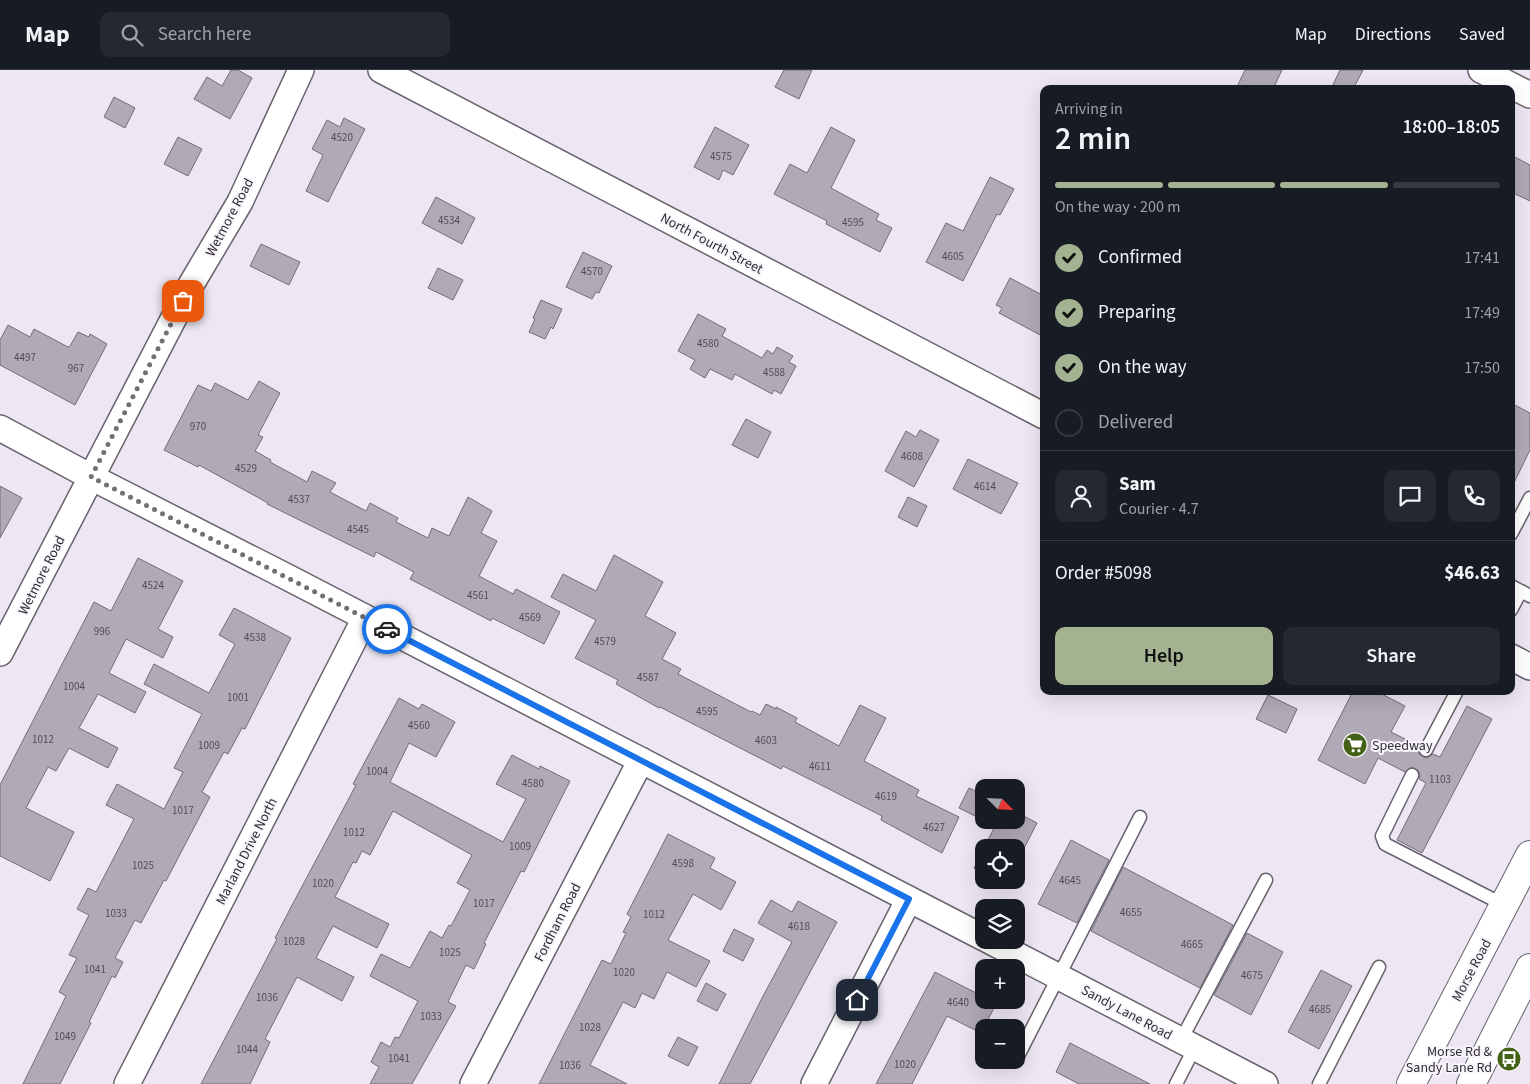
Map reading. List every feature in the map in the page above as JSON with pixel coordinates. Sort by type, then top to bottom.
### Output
[{"type":"main road","name":"Morse Road","points":[[1411,1084],[1530,855]]},
{"type":"main road","points":[[1472,1084],[1530,968]]},
{"type":"street","name":"Wetmore Road","points":[[0,653],[192,283],[240,202],[301,70]]},
{"type":"street","name":"North Fourth Street","points":[[381,70],[1040,414]]},
{"type":"street","points":[[1482,70],[1511,85]]},
{"type":"street","points":[[1515,87],[1530,95]]},
{"type":"street","points":[[0,428],[91,477],[975,933]]},
{"type":"street","name":"Marland Drive North","points":[[127,1084],[365,618]]},
{"type":"street","points":[[1515,659],[1530,667]]},
{"type":"street","name":"Fordham Road","points":[[473,1084],[641,760]]},
{"type":"street","points":[[814,1084],[909,899]]},
{"type":"street","name":"Sandy Lane Road","points":[[1006,949],[1265,1084]]},
{"type":"lane","points":[[1515,526],[1530,498]]},
{"type":"lane","points":[[1515,602],[1521,591]]},
{"type":"lane","points":[[1426,750],[1455,695]]},
{"type":"lane","points":[[1412,775],[1382,836],[1386,844],[1504,905]]},
{"type":"lane","points":[[1025,1042],[1140,817]]},
{"type":"lane","points":[[1176,1084],[1188,1044],[1266,880]]},
{"type":"lane","points":[[1319,1084],[1379,967]]},
{"type":"building","points":[[231,70],[238,70],[252,78],[230,119],[194,99],[207,77],[222,86]]},
{"type":"building","points":[[784,70],[812,70],[799,99],[775,87]]},
{"type":"building","points":[[1245,70],[1282,70],[1275,85],[1238,85]]},
{"type":"building","points":[[1340,70],[1363,70],[1355,85],[1333,85]]},
{"type":"building","points":[[114,97],[135,108],[125,128],[104,117]]},
{"type":"building","points":[[344,118],[365,129],[328,202],[306,191],[323,155],[312,149],[327,120],[340,127]]},
{"type":"building","points":[[715,127],[749,145],[733,175],[723,170],[719,180],[694,167]]},
{"type":"building","points":[[831,127],[855,140],[831,188],[879,214],[876,220],[892,228],[880,252],[826,224],[827,221],[774,194],[790,164],[807,173]]},
{"type":"building","points":[[178,137],[202,149],[188,176],[164,164]]},
{"type":"building","points":[[1515,157],[1530,165],[1530,201],[1515,194]]},
{"type":"building","points":[[990,177],[1014,189],[1000,215],[997,214],[963,281],[926,262],[946,223],[963,231]]},
{"type":"building","points":[[436,197],[475,218],[462,244],[422,223]]},
{"type":"building","points":[[261,244],[300,262],[289,285],[250,266]]},
{"type":"building","points":[[583,252],[612,266],[599,293],[596,292],[592,299],[566,287]]},
{"type":"building","points":[[438,268],[463,280],[453,300],[428,288]]},
{"type":"building","points":[[1010,278],[1040,294],[1040,335],[999,313],[1002,308],[996,305]]},
{"type":"building","points":[[541,300],[562,309],[553,329],[551,327],[545,339],[529,332]]},
{"type":"building","points":[[698,314],[726,329],[722,336],[762,358],[767,350],[773,354],[777,347],[793,356],[789,362],[796,366],[781,394],[774,390],[772,394],[735,374],[732,380],[710,369],[705,378],[690,369],[695,360],[678,351]]},
{"type":"building","points":[[8,325],[30,337],[34,329],[68,347],[78,332],[89,337],[90,334],[107,344],[75,405],[0,365],[0,340]]},
{"type":"building","points":[[259,381],[280,393],[258,435],[263,437],[255,451],[271,460],[270,462],[307,482],[312,471],[336,483],[330,492],[366,511],[370,503],[398,518],[396,522],[428,538],[432,528],[449,536],[468,497],[492,511],[481,533],[497,541],[479,576],[513,594],[516,589],[560,612],[544,644],[492,618],[491,621],[410,579],[414,572],[376,552],[374,557],[267,504],[199,465],[198,467],[164,450],[198,385],[211,391],[215,383],[248,400]]},
{"type":"building","points":[[1515,405],[1530,413],[1530,450],[1515,481]]},
{"type":"building","points":[[746,419],[771,432],[758,458],[732,445]]},
{"type":"building","points":[[920,430],[939,440],[914,487],[885,471],[906,431],[916,437]]},
{"type":"building","points":[[968,459],[1018,483],[1001,514],[953,489]]},
{"type":"building","points":[[0,486],[22,498],[0,538]]},
{"type":"building","points":[[908,497],[927,506],[917,527],[898,517]]},
{"type":"building","points":[[614,555],[663,582],[645,616],[676,633],[662,659],[681,669],[678,674],[751,712],[760,715],[766,704],[776,709],[776,707],[797,718],[795,722],[839,746],[860,705],[886,718],[864,761],[919,790],[916,796],[959,817],[942,853],[881,820],[882,816],[783,766],[781,769],[659,708],[616,684],[618,680],[575,658],[596,620],[551,597],[563,574],[596,591]]},
{"type":"building","points":[[138,558],[183,581],[158,629],[173,637],[163,658],[126,639],[109,673],[146,692],[135,713],[98,694],[79,728],[118,748],[108,768],[69,748],[56,771],[48,767],[26,808],[74,832],[50,881],[0,856],[0,785],[94,602],[111,611]]},
{"type":"building","points":[[234,608],[291,638],[245,729],[242,728],[228,754],[224,752],[202,792],[210,797],[166,881],[164,880],[141,923],[135,920],[115,958],[123,962],[115,978],[112,976],[60,1084],[23,1084],[66,996],[59,992],[77,958],[69,955],[89,915],[77,909],[88,888],[96,892],[134,819],[106,805],[117,784],[164,809],[183,772],[174,768],[202,714],[144,684],[154,664],[209,693],[235,644],[219,635]]},
{"type":"building","points":[[1268,695],[1297,709],[1286,733],[1256,719]]},
{"type":"building","points":[[1351,695],[1384,695],[1405,706],[1391,732],[1419,746],[1419,754],[1426,758],[1433,754],[1440,757],[1467,706],[1492,719],[1422,853],[1397,840],[1426,783],[1419,779],[1418,770],[1411,767],[1405,772],[1378,758],[1365,784],[1318,760]]},
{"type":"building","points":[[399,698],[419,709],[422,704],[455,722],[436,757],[409,743],[390,782],[503,842],[526,799],[496,784],[512,755],[539,769],[540,766],[570,781],[524,872],[521,871],[484,943],[486,944],[474,969],[466,965],[448,1002],[456,1006],[412,1084],[370,1084],[379,1067],[371,1062],[381,1042],[390,1047],[395,1037],[399,1038],[418,1001],[370,976],[381,954],[410,968],[430,931],[442,938],[449,925],[451,926],[470,890],[457,883],[472,855],[393,811],[370,855],[362,851],[356,863],[353,862],[335,897],[389,924],[377,948],[333,926],[316,958],[354,977],[342,1001],[297,977],[265,1039],[270,1042],[250,1084],[201,1084],[277,939],[275,938],[290,909],[356,785],[353,784]]},
{"type":"building","points":[[969,788],[975,791],[975,816],[959,808]]},
{"type":"building","points":[[1025,817],[1037,823],[1025,846],[1025,839],[988,839],[994,829],[1025,829]]},
{"type":"building","points":[[668,834],[715,858],[710,868],[736,882],[721,910],[693,894],[668,940],[710,961],[696,987],[667,972],[654,999],[642,993],[635,1008],[623,1002],[590,1065],[627,1084],[539,1084],[602,960],[611,964],[626,933],[623,932],[631,917],[627,914]]},
{"type":"building","points":[[1071,840],[1109,860],[1077,923],[1038,904]]},
{"type":"building","points":[[1123,867],[1233,925],[1200,988],[1091,931]]},
{"type":"building","points":[[771,900],[792,912],[798,901],[837,922],[750,1084],[719,1084],[792,942],[758,923]]},
{"type":"building","points":[[734,929],[754,939],[743,961],[723,951]]},
{"type":"building","points":[[1247,933],[1283,952],[1251,1015],[1214,995]]},
{"type":"building","points":[[1321,970],[1352,986],[1319,1049],[1288,1032]]},
{"type":"building","points":[[935,972],[975,992],[975,1009],[993,1009],[988,1019],[975,1019],[975,1030],[947,1016],[912,1084],[876,1084]]},
{"type":"building","points":[[706,983],[726,994],[717,1011],[697,1001]]},
{"type":"building","points":[[678,1037],[698,1047],[688,1066],[668,1056]]},
{"type":"building","points":[[1070,1043],[1150,1084],[1079,1084],[1056,1072]]},
{"type":"way so far","points":[[183,301],[91,477],[387,629]]},
{"type":"place","name":"Speedway","points":[[1355,745]]},
{"type":"place","name":"Morse Rd & Sandy Lane Rd","points":[[1509,1059]]},
{"type":"route","points":[[387,629],[909,899],[857,1000]]}]
